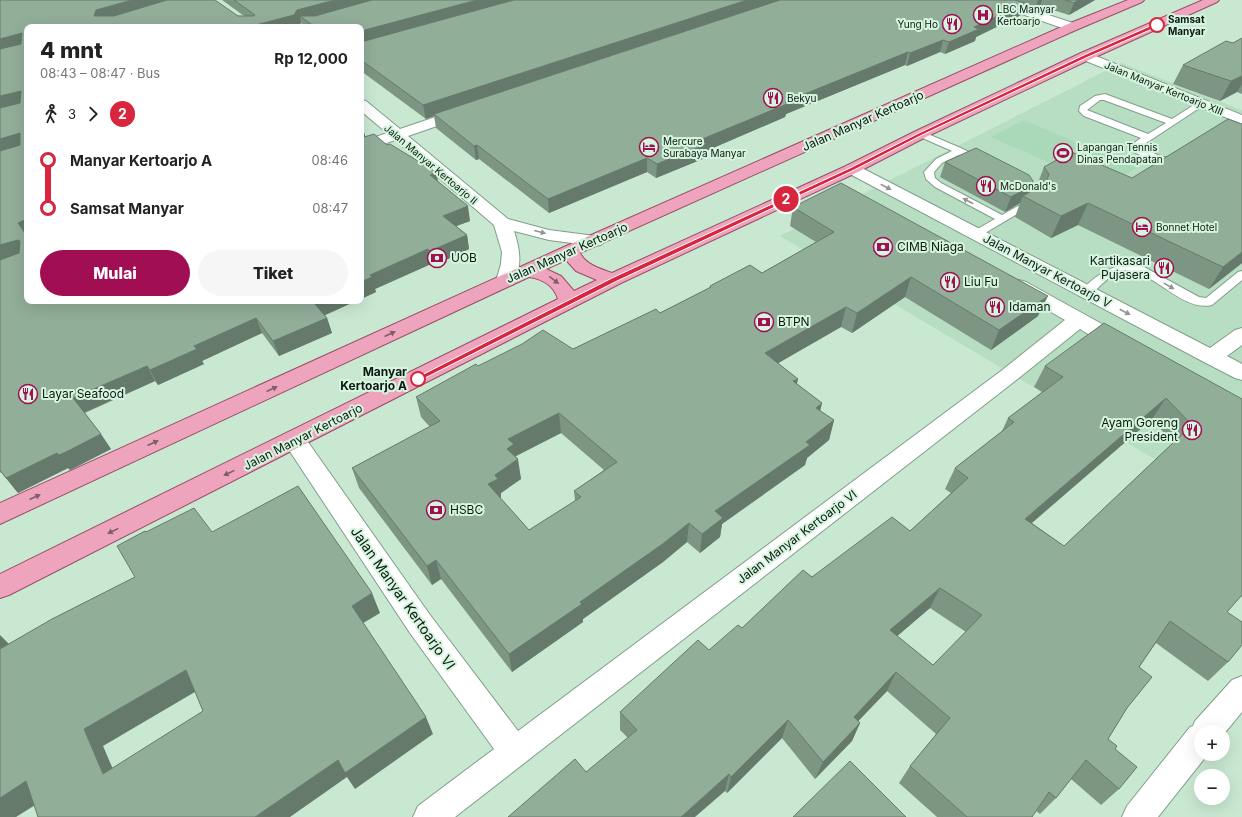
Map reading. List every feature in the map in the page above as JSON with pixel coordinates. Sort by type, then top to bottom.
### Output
[{"type":"main road","name":"Jalan Manyar Kertoarjo","points":[[0,514],[570,251],[1138,0]]},
{"type":"main road","name":"Jalan Manyar Kertoarjo","points":[[0,587],[295,441],[568,302],[852,169],[920,134],[1086,56],[1213,0]]},
{"type":"main road","points":[[570,251],[574,260],[578,264],[590,271],[614,280]]},
{"type":"main road","points":[[528,270],[544,274],[559,283],[567,294],[568,302]]},
{"type":"street","points":[[991,0],[1072,28]]},
{"type":"street","name":"Jalan Manyar Kertoarjo XIII","points":[[1086,56],[1203,103],[1238,120]]},
{"type":"street","name":"Jalan Manyar Kertoarjo II","points":[[364,107],[502,223],[549,235],[595,241]]},
{"type":"street","points":[[364,146],[473,109]]},
{"type":"street","name":"Jalan Manyar Kertoarjo V","points":[[852,169],[1242,373]]},
{"type":"street","points":[[827,180],[848,191]]},
{"type":"street","points":[[903,214],[920,205]]},
{"type":"street","points":[[502,223],[511,251],[512,261],[505,281]]},
{"type":"street","points":[[1004,278],[1140,353]]},
{"type":"street","name":"Jalan Manyar Kertoarjo VI","points":[[429,817],[1008,376],[1078,320]]},
{"type":"street","points":[[1211,357],[1242,335]]},
{"type":"street","name":"Jalan Manyar Kertoarjo VI","points":[[295,441],[420,624],[515,752]]},
{"type":"street","points":[[1212,725],[1242,690]]},
{"type":"street","points":[[1138,817],[1194,747]]},
{"type":"lane","points":[[1147,137],[1087,114],[1083,111],[1083,108],[1098,98],[1105,97],[1172,122]]},
{"type":"lane","points":[[1186,152],[1173,160],[1168,161],[1137,150],[1134,146],[1203,103]]},
{"type":"lane","points":[[920,134],[987,163]]},
{"type":"lane","points":[[960,151],[935,164],[930,172],[931,179],[938,185],[1002,219]]},
{"type":"lane","points":[[976,234],[1031,203],[1034,196],[1026,182],[1008,172]]},
{"type":"lane","points":[[1087,292],[1114,270],[1126,266],[1146,273],[1196,300],[1208,302],[1242,274]]},
{"type":"shaded area","points":[[1121,63],[1242,110],[1242,511],[780,236]]},
{"type":"shaded area","name":"Lapangan Tennis Dinas Pendapatan","points":[[1024,120],[1136,168],[1106,188],[991,137]]},
{"type":"building","points":[[0,0],[132,0],[96,10],[94,16],[114,16],[167,0],[215,0],[238,16],[253,16],[255,15],[234,0],[335,0],[297,10],[294,15],[260,24],[24,24],[24,220],[18,223],[24,232],[24,304],[315,304],[327,318],[273,341],[256,318],[194,346],[197,349],[150,370],[147,366],[73,398],[101,434],[68,451],[59,455],[57,453],[6,478],[0,470],[0,260],[19,253],[20,241],[18,240],[0,245],[0,151],[20,145],[20,133],[0,139],[0,108],[20,103],[21,91],[0,96],[0,49],[21,44],[22,33],[0,39]]},
{"type":"building","points":[[372,0],[477,0],[364,30],[364,24],[311,24],[300,16],[315,16]]},
{"type":"building","points":[[514,0],[747,0],[423,105],[364,62],[364,41]]},
{"type":"building","points":[[780,0],[1015,0],[1025,3],[974,27],[979,29],[949,42],[943,40],[910,53],[908,52],[785,102],[787,104],[700,140],[707,144],[657,164],[647,158],[548,199],[477,145],[474,146],[434,114]]},
{"type":"building","points":[[1065,0],[1078,0],[1074,3]]},
{"type":"building","points":[[1242,38],[1242,76],[1231,81],[1183,65],[1226,41],[1233,43]]},
{"type":"building","points":[[1228,119],[1242,124],[1242,252],[1223,267],[1088,203],[1061,216],[1023,196],[1046,182],[1049,174],[1044,167],[1071,152],[1132,178]]},
{"type":"building","points":[[374,134],[387,145],[390,144],[436,172],[430,175],[468,206],[443,216],[467,235],[430,251],[428,249],[370,275],[372,277],[364,281],[364,137]]},
{"type":"building","points":[[976,148],[1029,175],[1033,181],[1032,185],[1011,197],[945,162]]},
{"type":"building","points":[[841,183],[1048,296],[999,330],[911,277],[857,313],[846,307],[765,353],[798,379],[793,381],[822,403],[816,408],[834,420],[806,442],[810,445],[715,511],[723,518],[702,534],[689,523],[664,543],[580,602],[582,604],[509,654],[436,560],[427,566],[352,468],[440,421],[416,397],[476,364],[478,366],[522,344],[543,330],[573,349],[656,309],[660,313],[750,265],[762,273],[834,232],[793,207]],"holes":[[[559,413],[617,462],[574,491],[581,497],[529,530],[488,484],[498,479],[495,475],[518,459],[507,449],[514,444],[508,439]]]},
{"type":"building","points":[[1104,323],[1242,399],[1242,595],[1227,612],[1242,622],[1242,645],[1228,662],[1170,621],[1139,667],[1152,677],[1127,708],[1108,739],[1117,746],[1115,749],[1137,767],[1119,789],[1086,760],[1056,798],[1049,792],[1032,817],[967,817],[910,766],[950,718],[896,672],[854,717],[860,723],[823,762],[788,720],[731,777],[729,774],[681,817],[508,817],[575,759],[586,772],[637,730],[620,712],[698,640],[709,650],[738,625],[742,628],[803,570],[812,577],[892,517],[910,531],[968,478],[955,468],[1014,422],[1008,418],[1063,377],[1045,366]],"holes":[[[1166,398],[1192,425],[1064,546],[1025,519]],[[940,588],[982,615],[933,665],[890,630]]]},
{"type":"building","points":[[298,486],[372,593],[352,606],[426,717],[345,773],[338,760],[255,817],[38,817],[26,781],[0,798],[0,649],[52,619],[135,577],[117,546],[194,508],[212,532]],"holes":[[[186,670],[203,711],[103,774],[84,729]]]},
{"type":"building","points":[[850,761],[906,817],[793,817]]},
{"type":"bus line","name":"2","points":[[418,379],[614,280],[852,169],[920,134],[1086,56],[1157,25]]},
{"type":"place","name":"LBC Manyar Kertoarjo","points":[[983,15]]},
{"type":"place","name":"Yung Ho","points":[[952,24]]},
{"type":"place","name":"Samsat Manyar","points":[[1157,25]]},
{"type":"place","name":"Bekyu","points":[[773,98]]},
{"type":"place","name":"Mercure Surabaya Manyar","points":[[649,147]]},
{"type":"place","name":"Lapangan Tennis Dinas Pendapatan","points":[[1063,153]]},
{"type":"place","name":"McDonald's","points":[[986,186]]},
{"type":"place","name":"Bonnet Hotel","points":[[1142,227]]},
{"type":"place","name":"CIMB Niaga","points":[[883,247]]},
{"type":"place","name":"UOB","points":[[437,258]]},
{"type":"place","name":"Kartikasari Pujasera","points":[[1164,268]]},
{"type":"place","name":"Liu Fu","points":[[950,282]]},
{"type":"place","name":"Idaman","points":[[995,307]]},
{"type":"place","name":"BTPN","points":[[764,322]]},
{"type":"place","name":"Manyar Kertoarjo A","points":[[418,379]]},
{"type":"place","name":"Layar Seafood","points":[[28,394]]},
{"type":"place","name":"Ayam Goreng President","points":[[1192,430]]},
{"type":"place","name":"HSBC","points":[[436,510]]}]
